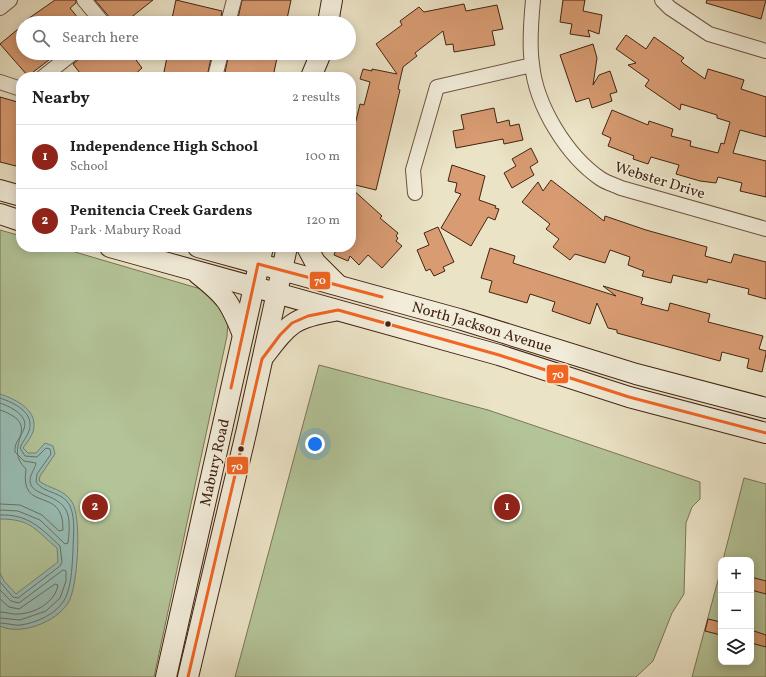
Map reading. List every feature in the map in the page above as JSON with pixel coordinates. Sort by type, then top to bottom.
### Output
[{"type":"main road","points":[[329,16],[332,0]]},
{"type":"main road","points":[[313,72],[319,60]]},
{"type":"main road","points":[[320,72],[321,60]]},
{"type":"main road","points":[[0,190],[16,195]]},
{"type":"main road","points":[[0,214],[16,219]]},
{"type":"main road","name":"North Jackson Avenue","points":[[129,252],[499,355],[629,397],[766,433]]},
{"type":"main road","name":"North Jackson Avenue","points":[[235,252],[261,256],[282,270],[508,333],[636,374],[766,408]]},
{"type":"main road","name":"Mabury Road","points":[[188,677],[286,252]]},
{"type":"main road","points":[[309,252],[315,262],[340,286]]},
{"type":"main road","name":"Mabury Road","points":[[166,677],[261,256]]},
{"type":"main road","points":[[190,268],[221,292],[233,308],[244,335]]},
{"type":"main road","points":[[262,359],[279,336],[292,323],[311,315],[338,310]]},
{"type":"street","points":[[0,8],[10,0]]},
{"type":"street","points":[[84,0],[97,16]]},
{"type":"street","points":[[230,16],[234,0]]},
{"type":"street","name":"Webster Drive","points":[[533,0],[532,65],[541,100],[561,139],[602,180],[621,188],[766,229]]},
{"type":"street","points":[[662,0],[670,8],[709,34],[766,51]]},
{"type":"street","points":[[49,72],[64,60]]},
{"type":"street","points":[[216,72],[219,60]]},
{"type":"street","points":[[415,193],[413,170],[437,87],[532,65]]},
{"type":"street","points":[[0,82],[16,87]]},
{"type":"green space","points":[[0,230],[16,235],[16,252],[75,252],[211,292],[228,321],[227,336],[154,677],[0,677]]},
{"type":"green space","points":[[319,365],[488,410],[700,482],[700,499],[692,507],[686,523],[684,594],[672,613],[653,661],[636,677],[235,677]]},
{"type":"green space","points":[[744,478],[766,484],[766,677],[692,677],[718,580],[718,665],[754,665],[754,557],[724,557]]},
{"type":"water","points":[[0,394],[13,399],[25,407],[33,418],[33,432],[23,448],[28,453],[36,453],[45,443],[53,446],[55,454],[40,476],[39,481],[65,494],[69,498],[75,510],[77,522],[78,552],[74,583],[68,603],[55,616],[47,621],[28,628],[18,629],[8,629],[0,626],[0,573],[4,581],[16,594],[58,562],[57,548],[38,531],[26,523],[0,519]]},
{"type":"building","points":[[55,0],[76,0],[76,3],[70,8],[76,16],[32,16]]},
{"type":"building","points":[[95,0],[153,0],[133,16],[108,16]]},
{"type":"building","points":[[176,0],[222,11],[221,16],[173,16]]},
{"type":"building","points":[[242,0],[291,0],[288,16],[239,16]]},
{"type":"building","points":[[563,0],[585,0],[583,11],[602,15],[599,34],[588,30],[590,37],[570,34],[572,24],[560,22]]},
{"type":"building","points":[[707,0],[766,0],[761,19],[706,3]]},
{"type":"building","points":[[464,4],[466,11],[497,5],[503,29],[492,31],[495,45],[454,52],[453,44],[446,45],[443,31],[415,53],[417,56],[403,67],[398,89],[400,90],[376,190],[356,185],[356,120],[360,104],[364,105],[370,82],[360,79],[363,69],[372,71],[372,69],[397,74],[376,44],[402,25],[400,21],[419,7],[424,12]]},
{"type":"building","points":[[16,31],[16,60],[49,60],[33,72],[24,72],[0,44]]},
{"type":"building","points":[[626,35],[646,49],[654,37],[684,58],[681,61],[684,64],[705,79],[708,69],[744,80],[741,89],[766,97],[766,137],[740,130],[733,153],[766,161],[766,197],[740,191],[742,183],[718,177],[716,183],[700,181],[676,174],[679,165],[651,157],[648,164],[633,159],[634,156],[608,146],[611,138],[602,134],[612,110],[648,125],[649,121],[673,129],[671,136],[691,141],[690,146],[718,153],[721,143],[724,144],[730,122],[717,118],[717,115],[681,104],[680,110],[645,86],[649,80],[628,65],[636,63],[616,49]]},
{"type":"building","points":[[593,44],[597,58],[593,85],[599,75],[610,71],[617,92],[610,94],[612,101],[592,108],[589,98],[576,102],[560,55]]},
{"type":"building","points":[[78,60],[136,60],[142,68],[138,72],[79,72],[73,64]]},
{"type":"building","points":[[166,60],[211,60],[208,72],[164,72]]},
{"type":"building","points":[[228,60],[277,60],[274,72],[225,72]]},
{"type":"building","points":[[0,97],[16,102],[16,166],[0,162]]},
{"type":"building","points":[[494,108],[497,123],[509,120],[510,126],[519,124],[523,140],[504,144],[503,139],[456,148],[453,131],[464,129],[461,115]]},
{"type":"building","points":[[531,148],[538,162],[530,167],[534,175],[512,188],[504,173],[516,166],[512,159]]},
{"type":"building","points":[[452,165],[485,176],[479,200],[496,206],[495,208],[499,209],[495,220],[488,217],[471,246],[441,228],[461,194],[455,192],[457,183],[448,181]]},
{"type":"building","points":[[551,180],[604,221],[605,216],[646,230],[707,247],[705,256],[731,263],[734,254],[766,262],[766,299],[748,294],[749,289],[708,279],[707,283],[673,275],[671,283],[642,276],[644,271],[628,265],[630,257],[610,250],[605,263],[575,254],[570,260],[553,247],[559,239],[546,229],[550,224],[522,202],[538,182],[543,191]]},
{"type":"building","points":[[356,193],[382,216],[380,218],[398,233],[396,236],[398,238],[396,241],[402,246],[382,268],[368,255],[359,265],[350,256],[348,261],[334,255],[335,252],[356,252]]},
{"type":"building","points":[[438,227],[454,262],[443,267],[445,271],[434,276],[430,269],[426,271],[417,250],[429,245],[424,233]]},
{"type":"building","points":[[490,248],[515,256],[513,263],[616,296],[603,286],[643,298],[641,304],[668,311],[670,303],[710,314],[708,322],[763,336],[759,349],[766,351],[762,372],[747,368],[749,359],[722,352],[720,361],[617,333],[617,330],[608,328],[597,303],[590,324],[552,311],[555,302],[530,294],[527,303],[489,292],[492,281],[481,278]]},
{"type":"building","points":[[754,578],[766,581],[766,594],[754,591]]},
{"type":"building","points":[[708,619],[718,621],[718,634],[705,631]]},
{"type":"building","points":[[754,631],[766,635],[766,647],[754,644]]},
{"type":"transit line","name":"70","points":[[258,264],[382,297]]},
{"type":"transit line","name":"70","points":[[231,388],[258,264]]},
{"type":"transit line","name":"70","points":[[188,677],[262,359],[280,335],[292,323],[308,316],[338,310],[499,355],[629,397],[766,433]]},
{"type":"place","name":"Penitencia Creek Gardens","points":[[95,507]]},
{"type":"place","name":"Independence High School","points":[[507,507]]}]
